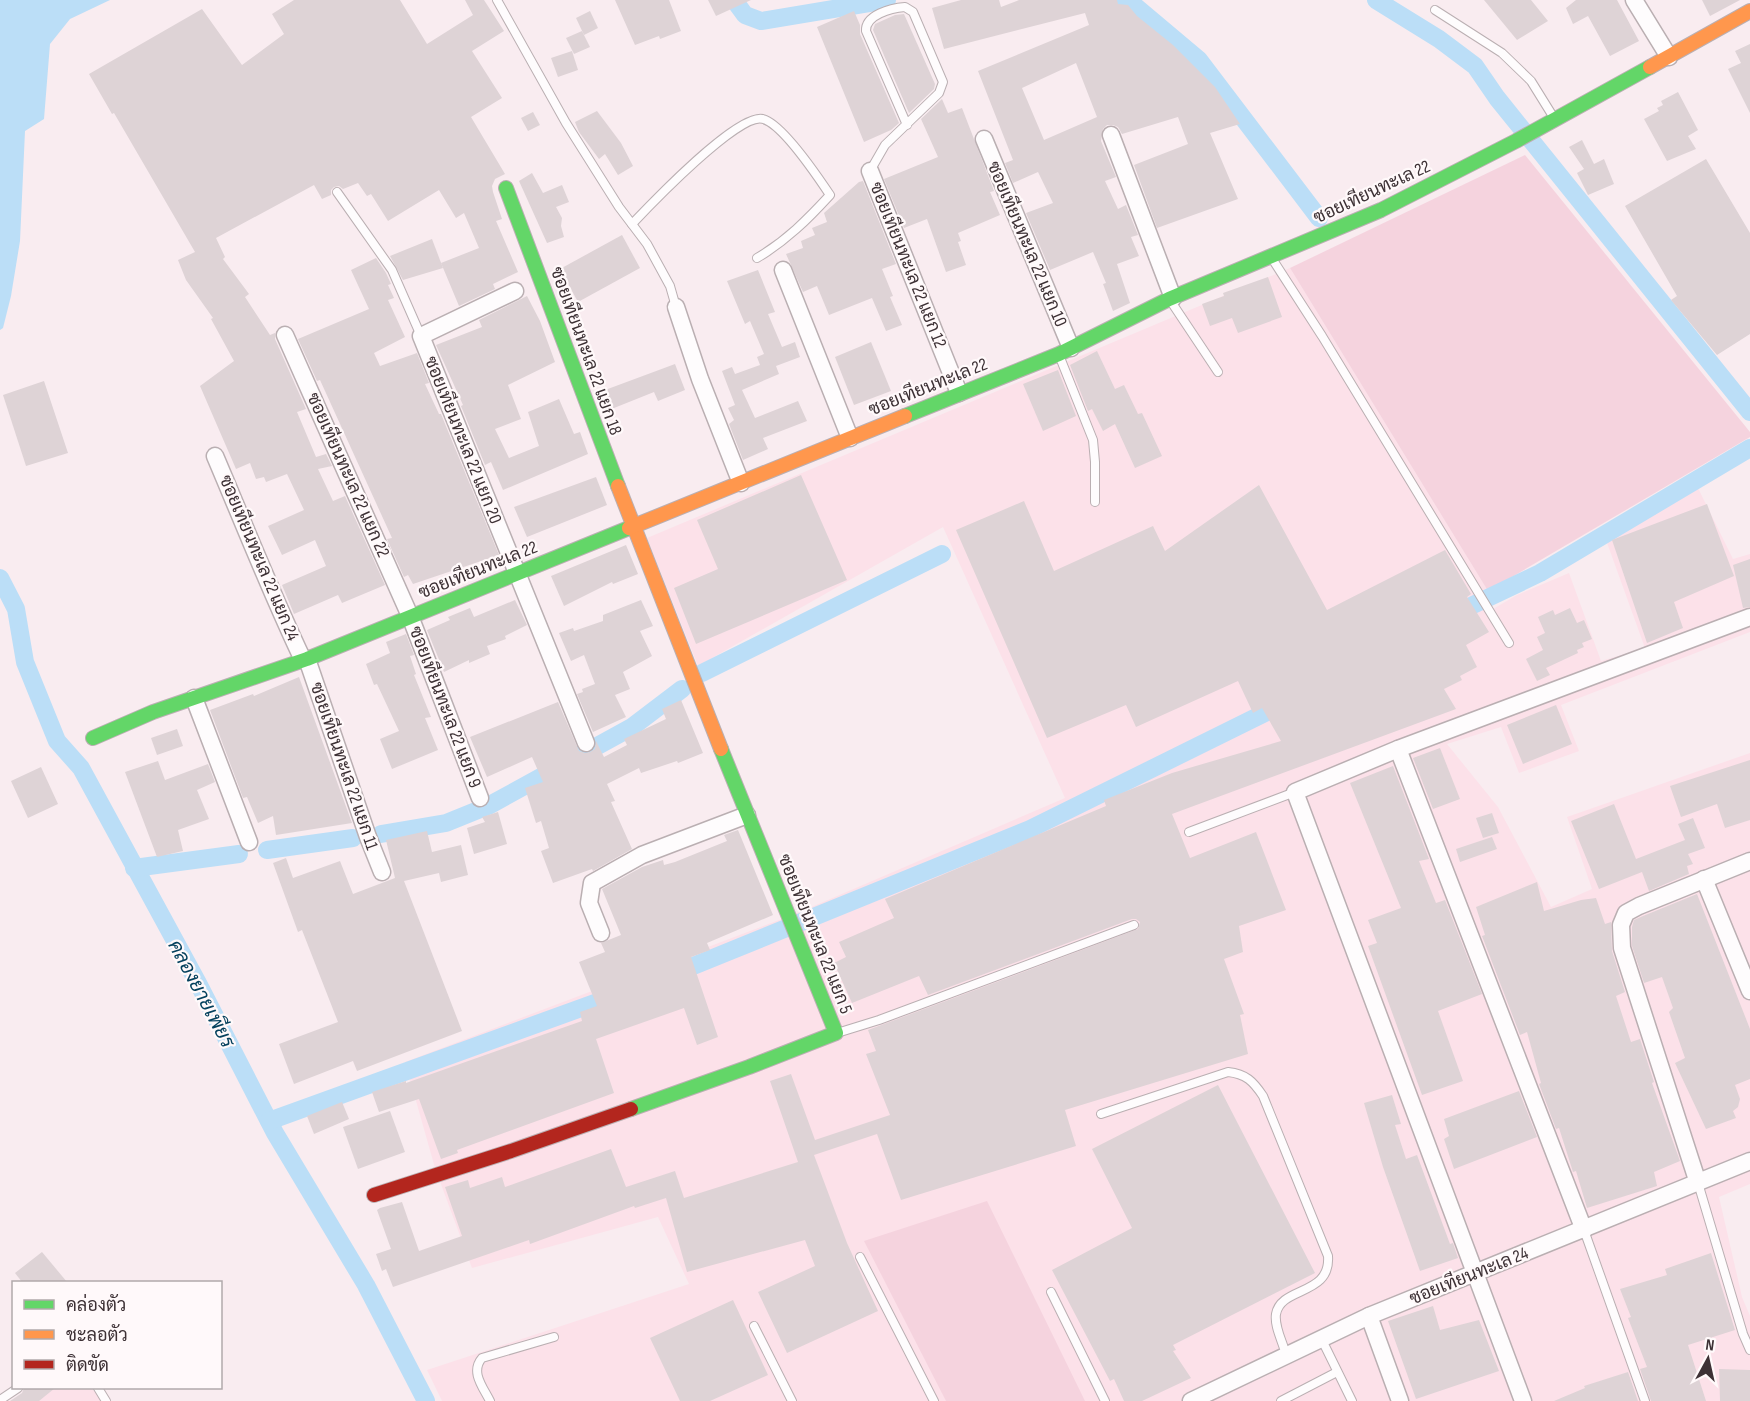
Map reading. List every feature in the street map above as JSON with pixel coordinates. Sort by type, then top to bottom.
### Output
[{"type":"street","points":[[1634,0],[1669,57]]},
{"type":"street","name":"ซอยเทียนทะเล 22","points":[[93,738],[153,712],[305,660],[1065,351],[1171,299],[1381,210],[1516,141],[1750,11]]},
{"type":"street","points":[[1111,135],[1171,299]]},
{"type":"street","name":"ซอยเทียนทะเล 22 แยก 10","points":[[984,140],[1065,351]]},
{"type":"street","name":"ซอยเทียนทะเล 22 แยก 12","points":[[870,171],[959,393]]},
{"type":"street","name":"ซอยเทียนทะเล 22 แยก 18","points":[[506,188],[601,444],[635,526]]},
{"type":"street","points":[[783,270],[850,438]]},
{"type":"street","name":"ซอยเทียนทะเล 22 แยก 20","points":[[515,291],[421,336],[586,743]]},
{"type":"street","points":[[676,308],[700,380],[741,483]]},
{"type":"street","name":"ซอยเทียนทะเล 22 แยก 22","points":[[285,335],[410,616]]},
{"type":"street","name":"ซอยเทียนทะเล 22 แยก 24","points":[[215,456],[284,620],[305,660]]},
{"type":"street","name":"ซอยเทียนทะเล 22 แยก 5","points":[[374,1195],[511,1151],[749,1067],[836,1033],[685,660],[635,526]]},
{"type":"street","name":"ซอยเทียนทะเล 22 แยก 9","points":[[410,616],[480,798]]},
{"type":"street","points":[[1523,1401],[1295,792],[1398,749],[1750,617]]},
{"type":"street","name":"ซอยเทียนทะเล 22 แยก 11","points":[[305,660],[382,872]]},
{"type":"street","points":[[194,698],[249,842]]},
{"type":"street","points":[[1398,749],[1584,1230]]},
{"type":"street","points":[[601,933],[589,903],[592,883],[642,855],[747,815]]},
{"type":"street","points":[[1698,1183],[1622,948],[1620,925],[1626,913],[1750,861]]},
{"type":"street","points":[[1704,879],[1750,992]]},
{"type":"street","name":"ซอยเทียนทะเล 24","points":[[1191,1401],[1369,1316],[1750,1161]]},
{"type":"street","points":[[1369,1316],[1400,1401]]},
{"type":"lane","points":[[497,0],[566,123],[647,244],[670,286],[676,308]]},
{"type":"lane","points":[[870,171],[885,145],[907,125],[939,93],[943,82],[913,12],[905,7],[873,17],[867,22],[866,31],[907,125]]},
{"type":"lane","points":[[1436,10],[1502,53],[1531,81],[1554,119]]},
{"type":"lane","points":[[632,224],[673,181],[718,143],[745,123],[761,118],[769,121],[784,135],[830,195],[804,223],[774,248],[757,258]]},
{"type":"lane","points":[[337,192],[392,270],[421,336]]},
{"type":"lane","points":[[1270,257],[1322,336],[1509,643]]},
{"type":"lane","points":[[1171,299],[1218,372]]},
{"type":"lane","points":[[1065,351],[1093,440],[1096,472],[1095,502]]},
{"type":"lane","points":[[1189,832],[1295,792]]},
{"type":"lane","points":[[836,1033],[879,1020],[1134,925]]},
{"type":"lane","points":[[1101,1114],[1228,1072],[1240,1073],[1253,1081],[1263,1096],[1328,1256],[1329,1267],[1318,1283],[1284,1301],[1278,1307],[1276,1322],[1286,1355]]},
{"type":"lane","points":[[1698,1183],[1743,1334],[1750,1350]]},
{"type":"lane","points":[[1584,1230],[1645,1401]]},
{"type":"lane","points":[[860,1257],[934,1401]]},
{"type":"lane","points":[[1051,1292],[1105,1401]]},
{"type":"lane","points":[[754,1326],[792,1401]]},
{"type":"lane","points":[[490,1401],[476,1371],[477,1364],[482,1358],[554,1337]]},
{"type":"lane","points":[[1321,1338],[1352,1401]]},
{"type":"lane","points":[[1281,1401],[1337,1372]]},
{"type":"lane","points":[[0,1400],[16,1389]]},
{"type":"shaded area","points":[[1525,155],[1750,432],[1750,437],[1488,591],[1290,268]]},
{"type":"shaded area","points":[[1290,268],[1488,591],[1493,609],[1517,595],[1569,573],[1601,661],[1645,648],[1606,540],[1697,486],[1733,559],[1750,554],[1750,632],[1561,705],[1579,751],[1519,773],[1501,727],[1447,744],[1498,807],[1551,907],[1592,889],[1567,817],[1750,753],[1750,1184],[1719,1197],[1742,1297],[1750,1316],[1750,1401],[442,1401],[427,1370],[689,1284],[658,1217],[472,1268],[435,1168],[405,1062],[800,912],[1065,798],[943,527],[698,666],[647,538]]},
{"type":"shaded area","points":[[987,1201],[1085,1401],[946,1401],[864,1241]]},
{"type":"shaded area","points":[[37,1389],[92,1389],[104,1401],[21,1401]]},
{"type":"water","points":[[0,0],[110,0],[70,19],[50,44],[44,119],[25,131],[20,241],[11,296],[3,328],[0,330]]},
{"type":"building","points":[[294,0],[400,0],[427,44],[473,15],[465,0],[484,0],[504,31],[472,51],[502,98],[471,117],[505,174],[495,179],[492,186],[502,219],[496,221],[518,272],[493,284],[495,289],[459,306],[441,263],[479,248],[464,213],[456,218],[439,190],[388,221],[371,194],[367,196],[358,183],[343,189],[339,186],[334,187],[331,195],[322,199],[314,185],[216,238],[225,257],[223,259],[249,294],[245,297],[270,335],[275,333],[275,339],[306,409],[297,412],[316,457],[326,454],[332,466],[318,469],[333,501],[345,496],[385,585],[342,603],[338,595],[294,614],[282,585],[326,566],[315,540],[282,555],[268,526],[304,510],[287,474],[266,482],[264,477],[256,479],[250,463],[236,469],[200,386],[234,361],[211,319],[213,318],[186,280],[178,260],[195,252],[89,74],[202,9],[242,65],[284,34],[272,14]]},
{"type":"building","points":[[615,0],[669,0],[681,31],[635,45]]},
{"type":"building","points":[[708,0],[751,0],[716,16]]},
{"type":"building","points":[[961,0],[999,0],[1001,7],[1019,0],[1117,0],[1118,4],[1128,5],[1137,16],[1173,45],[1215,87],[1240,124],[1210,133],[1238,199],[1157,228],[1134,165],[1188,144],[1178,117],[1122,134],[1118,127],[1107,125],[1103,129],[1101,141],[1116,177],[1105,181],[1118,209],[1126,205],[1138,235],[1131,237],[1139,256],[1117,264],[1130,303],[1113,311],[1103,284],[1106,283],[1093,252],[1050,270],[1026,213],[1053,203],[1038,172],[1013,183],[1005,163],[1013,160],[978,71],[1089,25],[1085,13],[944,49],[932,8]],"holes":[[[1076,63],[1097,117],[1044,140],[1022,88]]]},
{"type":"building","points":[[1484,0],[1531,0],[1548,21],[1517,40]]},
{"type":"building","points":[[1576,0],[1617,0],[1639,41],[1610,56],[1588,16],[1573,24],[1566,8]]},
{"type":"building","points":[[1702,0],[1740,0],[1710,16]]},
{"type":"building","points":[[590,11],[598,28],[584,35],[576,18]]},
{"type":"building","points":[[854,11],[860,25],[860,34],[899,123],[891,130],[864,142],[817,27]]},
{"type":"building","points":[[904,14],[935,84],[934,89],[909,113],[873,30],[875,24],[895,15]]},
{"type":"building","points":[[582,31],[590,47],[574,54],[566,38]]},
{"type":"building","points":[[1750,44],[1750,113],[1728,69],[1741,63],[1735,51]]},
{"type":"building","points":[[572,51],[578,70],[558,77],[551,58]]},
{"type":"building","points":[[1678,92],[1698,130],[1688,136],[1696,149],[1667,161],[1644,119],[1659,111],[1657,108],[1663,105],[1661,101]]},
{"type":"building","points":[[942,99],[948,113],[962,108],[994,191],[990,192],[1000,215],[958,233],[961,241],[958,242],[966,265],[946,272],[927,219],[904,228],[884,179],[938,157],[921,119]]},
{"type":"building","points":[[597,111],[621,143],[633,166],[618,175],[605,154],[599,159],[579,132],[575,122]]},
{"type":"building","points":[[533,112],[540,125],[528,131],[521,118]]},
{"type":"building","points":[[1582,140],[1594,164],[1604,159],[1614,184],[1588,195],[1577,173],[1584,169],[1569,147]]},
{"type":"building","points":[[1706,159],[1750,233],[1750,334],[1717,355],[1671,300],[1677,296],[1625,206]]},
{"type":"building","points":[[532,173],[543,193],[562,185],[569,202],[556,207],[562,218],[561,226],[564,237],[547,243],[519,181]]},
{"type":"building","points":[[863,181],[896,264],[882,269],[893,296],[890,297],[902,325],[886,331],[872,298],[829,315],[817,286],[803,292],[786,254],[803,248],[801,241],[815,235],[812,228],[827,222],[824,213]]},
{"type":"building","points":[[622,235],[640,268],[578,302],[560,269]]},
{"type":"building","points":[[432,239],[443,268],[403,280],[390,256]]},
{"type":"building","points":[[376,258],[391,284],[388,285],[394,298],[388,300],[405,337],[374,353],[380,366],[417,353],[429,383],[425,384],[441,414],[499,555],[413,584],[408,575],[404,577],[387,539],[392,538],[320,380],[317,381],[298,339],[369,309],[351,270]]},
{"type":"building","points":[[758,270],[775,312],[768,314],[782,347],[795,342],[800,357],[776,366],[779,374],[742,390],[755,418],[798,401],[807,421],[763,438],[768,449],[743,460],[729,424],[734,420],[728,408],[735,405],[722,371],[732,367],[735,374],[760,365],[757,357],[764,354],[750,321],[745,324],[727,281]]},
{"type":"building","points":[[1268,277],[1282,317],[1238,333],[1232,318],[1210,326],[1202,304],[1224,296],[1223,293]]},
{"type":"building","points":[[527,296],[540,321],[555,362],[508,385],[521,419],[495,429],[509,458],[539,446],[528,412],[559,399],[574,434],[580,432],[588,454],[503,490],[491,462],[485,465],[461,406],[463,405],[436,345],[482,327],[479,320]]},
{"type":"building","points":[[871,342],[891,391],[854,405],[835,357]]},
{"type":"building","points":[[1097,351],[1115,389],[1124,385],[1138,414],[1142,413],[1162,456],[1135,468],[1115,424],[1103,431],[1092,409],[1088,411],[1070,365]]},
{"type":"building","points":[[675,364],[685,390],[658,401],[654,392],[604,412],[597,393]]},
{"type":"building","points":[[1058,370],[1076,416],[1043,431],[1023,384]]},
{"type":"building","points":[[44,381],[68,453],[26,466],[3,395]]},
{"type":"building","points":[[801,475],[847,580],[696,644],[674,588],[718,569],[697,520]]},
{"type":"building","points":[[596,477],[607,505],[527,537],[514,507]]},
{"type":"building","points":[[1259,485],[1327,610],[1445,550],[1471,594],[1467,597],[1489,632],[1466,645],[1477,667],[1460,676],[1462,680],[1444,689],[1456,709],[1172,814],[1190,858],[1256,832],[1286,910],[1239,926],[1243,952],[1224,959],[1244,1014],[1240,1015],[1248,1054],[1065,1110],[1076,1146],[901,1200],[877,1134],[814,1155],[847,1243],[878,1311],[787,1353],[758,1292],[815,1266],[805,1240],[687,1272],[666,1198],[635,1208],[634,1206],[530,1244],[529,1240],[393,1287],[386,1269],[382,1271],[376,1254],[391,1249],[377,1210],[380,1208],[402,1202],[419,1251],[462,1236],[445,1187],[468,1180],[470,1188],[502,1177],[505,1187],[611,1149],[626,1187],[675,1171],[684,1198],[798,1162],[770,1081],[791,1074],[815,1140],[890,1115],[866,1054],[876,1051],[868,1030],[1138,929],[1140,922],[1132,919],[928,995],[919,976],[852,1003],[834,963],[846,957],[839,942],[894,918],[885,899],[1106,806],[1104,800],[1172,773],[1281,741],[1262,708],[1253,713],[1238,681],[1136,727],[1126,705],[1047,738],[956,530],[1024,501],[1054,571],[1153,526],[1165,551]]},
{"type":"building","points":[[1707,504],[1734,576],[1674,602],[1683,628],[1647,643],[1612,540]]},
{"type":"building","points":[[626,545],[638,574],[613,584],[612,582],[564,606],[551,576]]},
{"type":"building","points":[[1750,559],[1750,607],[1743,608],[1733,565]]},
{"type":"building","points":[[515,600],[527,625],[505,636],[506,639],[487,646],[490,654],[469,663],[469,660],[444,672],[427,630],[450,620],[448,617],[470,608],[474,617]]},
{"type":"building","points":[[641,600],[653,626],[640,631],[652,656],[623,672],[630,689],[615,695],[626,717],[593,732],[577,694],[583,692],[582,689],[595,684],[584,655],[571,661],[559,633],[573,628],[574,631],[603,621],[603,615]]},
{"type":"building","points":[[1570,608],[1577,623],[1584,620],[1592,639],[1582,643],[1584,647],[1577,650],[1578,653],[1546,668],[1550,675],[1537,681],[1526,659],[1543,650],[1537,637],[1545,633],[1538,617],[1553,610],[1555,615]]},
{"type":"building","points":[[406,634],[414,655],[410,656],[416,674],[414,675],[431,717],[425,718],[438,750],[392,769],[380,739],[399,731],[377,684],[374,685],[366,664],[390,653],[386,642]]},
{"type":"building","points":[[299,677],[352,823],[276,835],[273,816],[258,823],[247,797],[243,798],[210,710],[253,694],[254,696]]},
{"type":"building","points":[[681,700],[703,753],[678,763],[677,761],[641,773],[639,768],[607,784],[615,801],[611,802],[632,849],[593,871],[592,869],[553,883],[541,851],[549,848],[541,821],[536,823],[525,788],[543,782],[532,757],[487,777],[470,737],[558,702],[579,751],[590,752],[595,749],[596,741],[604,757],[627,745],[624,739],[666,719],[662,709]]},
{"type":"building","points":[[1556,705],[1572,744],[1523,764],[1507,725]]},
{"type":"building","points":[[177,729],[183,746],[157,755],[151,738]]},
{"type":"building","points":[[1440,748],[1460,799],[1433,809],[1413,758]]},
{"type":"building","points":[[1750,760],[1750,820],[1725,828],[1717,804],[1681,817],[1670,786]]},
{"type":"building","points":[[158,761],[165,780],[208,764],[215,782],[197,790],[209,819],[178,830],[183,851],[157,857],[125,772]]},
{"type":"building","points":[[1393,766],[1429,859],[1419,861],[1436,903],[1445,900],[1482,994],[1438,1011],[1463,1081],[1422,1095],[1368,946],[1377,943],[1368,920],[1401,908],[1350,783]]},
{"type":"building","points":[[41,767],[58,804],[28,818],[11,781]]},
{"type":"building","points":[[1614,804],[1636,859],[1685,840],[1678,824],[1693,818],[1705,848],[1688,854],[1693,864],[1687,866],[1689,874],[1649,891],[1642,872],[1599,889],[1571,821]]},
{"type":"building","points":[[498,812],[507,844],[474,854],[467,828],[485,822],[482,817]]},
{"type":"building","points":[[1492,813],[1499,833],[1483,838],[1476,818]]},
{"type":"building","points":[[738,830],[773,915],[707,943],[710,950],[691,957],[718,1037],[697,1045],[684,1008],[596,1039],[614,1093],[457,1150],[458,1153],[441,1159],[419,1099],[379,1112],[372,1092],[406,1081],[406,1083],[582,1021],[580,1012],[597,1006],[579,962],[605,952],[601,943],[621,935],[602,889],[642,867],[663,860],[664,865],[675,862],[727,841],[724,835]]},
{"type":"building","points":[[427,831],[432,852],[461,845],[468,875],[441,882],[439,873],[404,881],[462,1031],[357,1071],[353,1061],[294,1084],[279,1044],[338,1022],[302,930],[298,932],[273,863],[286,858],[293,878],[340,861],[353,894],[395,878],[386,840]]},
{"type":"building","points":[[1492,837],[1497,849],[1460,862],[1456,849]]},
{"type":"building","points":[[1537,882],[1544,911],[1596,898],[1605,924],[1611,922],[1612,951],[1625,992],[1616,996],[1631,1042],[1640,1039],[1654,1082],[1652,1083],[1680,1161],[1654,1172],[1657,1186],[1587,1208],[1576,1171],[1573,1172],[1559,1128],[1556,1129],[1539,1084],[1541,1083],[1527,1032],[1520,1035],[1482,936],[1485,935],[1476,907]]},
{"type":"building","points":[[1697,894],[1750,1029],[1750,1079],[1735,1085],[1740,1099],[1738,1107],[1733,1111],[1736,1118],[1706,1129],[1675,1063],[1685,1058],[1669,1012],[1673,1008],[1662,977],[1644,983],[1632,946],[1634,920]]},
{"type":"building","points":[[1218,1085],[1315,1273],[1173,1345],[1176,1350],[1173,1351],[1191,1378],[1142,1401],[1124,1401],[1114,1379],[1110,1381],[1052,1270],[1132,1228],[1092,1149]]},
{"type":"building","points":[[1519,1091],[1537,1137],[1454,1169],[1444,1139],[1449,1136],[1444,1119]]},
{"type":"building","points":[[1392,1095],[1401,1124],[1395,1125],[1406,1159],[1417,1155],[1450,1244],[1453,1243],[1458,1258],[1420,1271],[1383,1167],[1364,1103]]},
{"type":"building","points":[[342,1102],[349,1119],[314,1134],[307,1116]]},
{"type":"building","points":[[390,1111],[405,1152],[358,1169],[343,1127]]},
{"type":"building","points":[[42,1252],[66,1281],[21,1281],[15,1273]]},
{"type":"building","points":[[1711,1253],[1735,1330],[1688,1345],[1706,1401],[1651,1401],[1640,1369],[1647,1367],[1628,1318],[1631,1317],[1620,1289],[1667,1275],[1665,1269]]},
{"type":"building","points":[[733,1300],[768,1375],[710,1401],[680,1401],[650,1338]]},
{"type":"building","points":[[1433,1306],[1440,1330],[1479,1320],[1499,1371],[1416,1399],[1388,1321]]},
{"type":"building","points":[[1719,1369],[1750,1370],[1750,1401],[1720,1401]]},
{"type":"building","points":[[1628,1372],[1638,1401],[1554,1401],[1585,1388],[1584,1386]]},
{"type":"building","points":[[24,1389],[54,1389],[39,1401],[10,1401],[22,1393]]},
{"type":"waterway","points":[[734,0],[745,15],[761,21],[887,0]]},
{"type":"waterway","points":[[1124,0],[1136,7],[1199,60],[1319,218]]},
{"type":"waterway","points":[[1376,0],[1439,39],[1475,66],[1497,98],[1750,412]]},
{"type":"waterway","points":[[1452,615],[1540,573],[1750,448]]},
{"type":"waterway","points":[[702,673],[942,554]]},
{"type":"waterway","name":"คลองยายเพียร","points":[[0,578],[16,609],[25,662],[57,741],[81,768],[199,985],[275,1133],[366,1285],[426,1401]]},
{"type":"waterway","points":[[381,834],[446,823],[488,806],[632,727],[682,689]]},
{"type":"waterway","points":[[671,975],[1030,829],[1287,702]]},
{"type":"waterway","points":[[267,850],[353,838]]},
{"type":"waterway","points":[[134,868],[239,854]]},
{"type":"waterway","points":[[269,1121],[617,995]]},
{"type":"traffic: fast","points":[[905,416],[1059,354],[1169,299],[1381,210],[1516,141],[1650,67]]},
{"type":"traffic: fast","points":[[506,188],[618,486]]},
{"type":"traffic: fast","points":[[93,738],[153,712],[307,659],[629,528]]},
{"type":"traffic: fast","points":[[631,1109],[836,1033],[721,749]]},
{"type":"traffic: slow","points":[[1650,67],[1750,11]]},
{"type":"traffic: slow","points":[[629,528],[905,416]]},
{"type":"traffic: slow","points":[[618,486],[721,749]]},
{"type":"traffic: jam","points":[[374,1195],[631,1109]]}]
